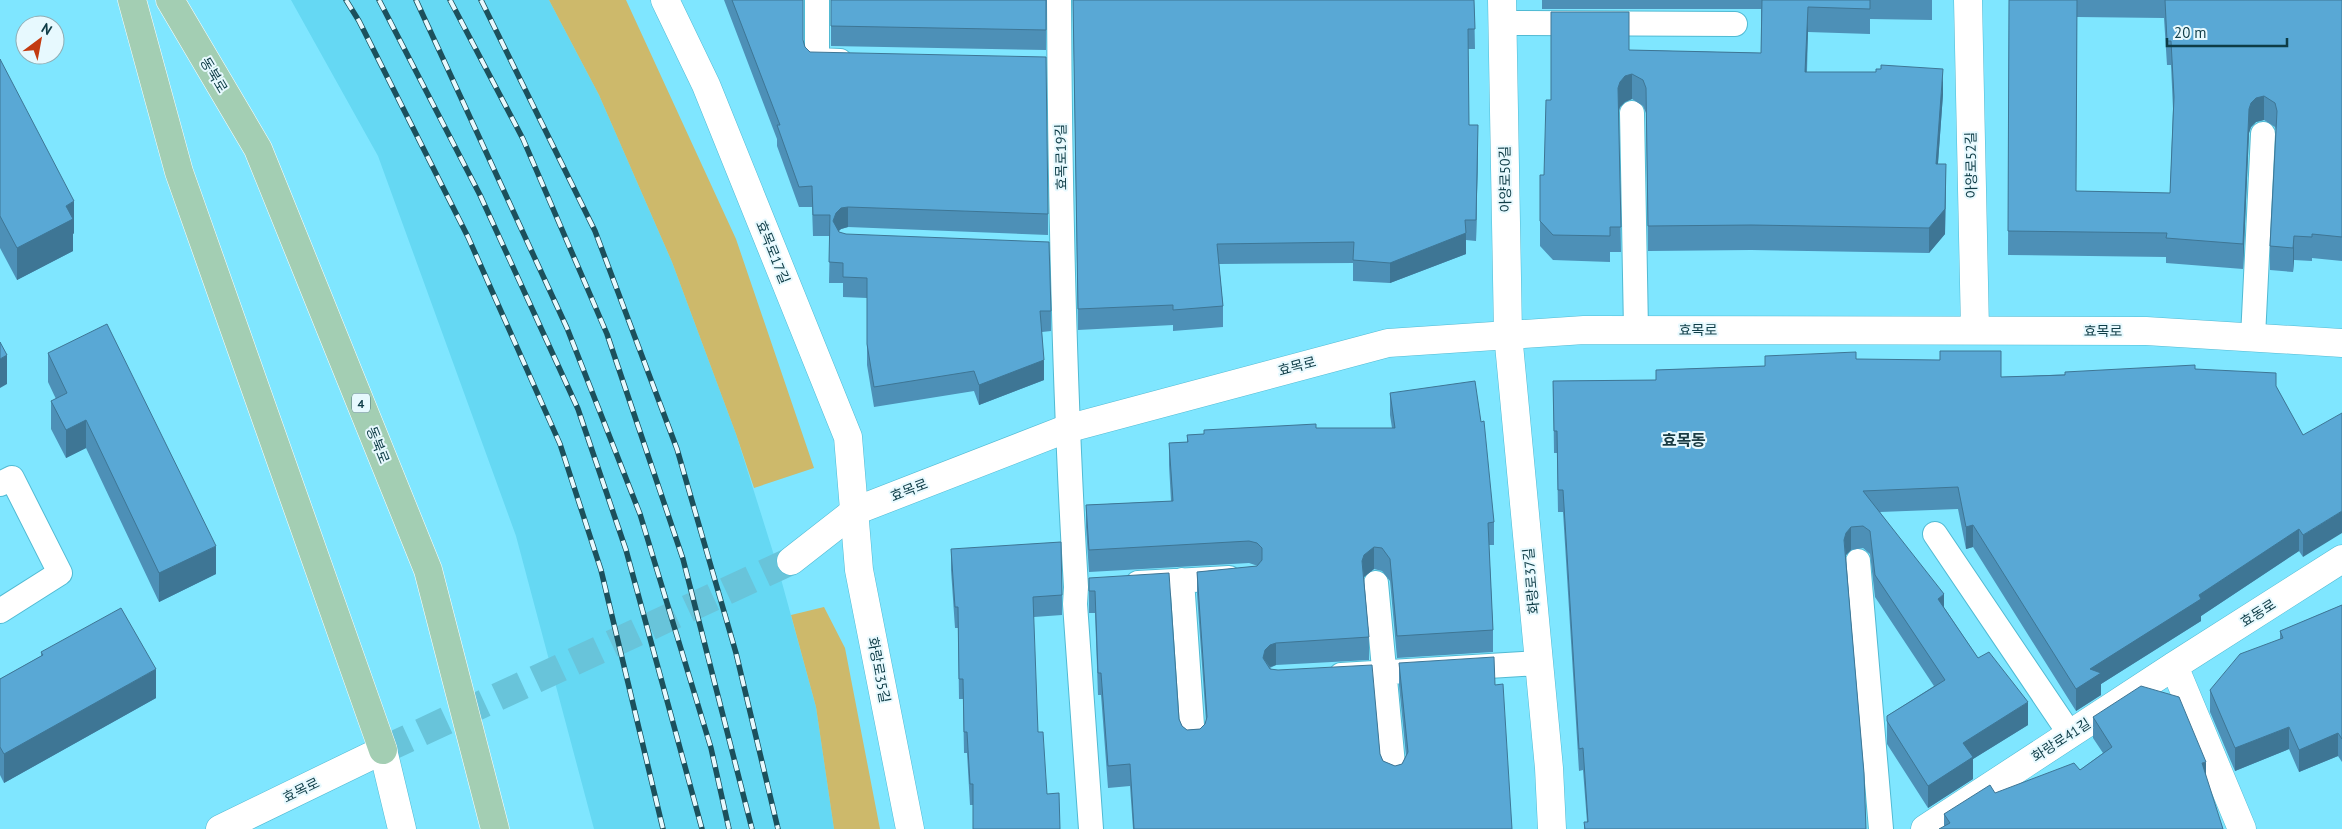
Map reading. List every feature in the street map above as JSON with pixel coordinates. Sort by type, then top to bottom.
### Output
[{"type":"main road","points":[[132,0],[179,172],[383,750]]},
{"type":"main road","name":"동북로","points":[[170,0],[258,149],[428,570],[495,829]]},
{"type":"street","name":"효목로17길","points":[[665,0],[706,85],[848,437],[855,511]]},
{"type":"street","name":"아양로52길","points":[[1968,0],[1975,330]]},
{"type":"street","name":"아양로50길","points":[[1502,12],[1508,334]]},
{"type":"street","name":"효목로","points":[[791,561],[855,511],[1066,430],[1388,343],[1508,334],[1636,330],[2146,331],[2342,343]]},
{"type":"street","name":"화랑로37길","points":[[1508,334],[1549,768],[1552,829]]},
{"type":"street","name":"화랑로35길","points":[[855,511],[859,570],[910,829]]},
{"type":"street","name":"효동로","points":[[2174,666],[2342,559]]},
{"type":"street","points":[[2174,666],[2242,829]]},
{"type":"street","name":"화랑로41길","points":[[1925,829],[2174,666]]},
{"type":"street","name":"효목로","points":[[220,829],[383,750]]},
{"type":"street","points":[[383,750],[402,829]]},
{"type":"lane","points":[[816,0],[817,60],[866,61]]},
{"type":"lane","name":"효목로19길","points":[[1059,0],[1050,64],[1052,248],[1066,430]]},
{"type":"lane","name":"아양로50길","points":[[1502,12],[1735,24]]},
{"type":"lane","points":[[1632,114],[1636,330]]},
{"type":"lane","points":[[2254,338],[2263,134]]},
{"type":"lane","points":[[1066,430],[1095,585]]},
{"type":"lane","points":[[0,484],[12,478],[60,573],[0,611]]},
{"type":"lane","points":[[1935,534],[2070,734]]},
{"type":"lane","points":[[1858,561],[1880,829]]},
{"type":"lane","points":[[1091,829],[1075,604],[1095,585],[1250,577]]},
{"type":"lane","points":[[1182,580],[1193,740]]},
{"type":"lane","points":[[1376,583],[1394,775]]},
{"type":"lane","points":[[1316,676],[1539,664]]},
{"type":"shaded area","points":[[291,0],[549,0],[599,95],[672,262],[736,434],[778,568],[816,707],[834,829],[594,829],[516,536],[378,156]]},
{"type":"shaded area","points":[[549,0],[626,0],[736,239],[814,468],[754,488],[672,262],[599,95]]},
{"type":"shaded area","points":[[824,607],[845,648],[880,829],[834,829],[816,707],[791,615]]},
{"type":"building","points":[[732,0],[803,0],[803,40],[805,47],[810,52],[1046,57],[1048,214],[848,207],[841,208],[836,213],[833,221],[839,232],[846,234],[1049,242],[1051,311],[1040,311],[1044,360],[979,385],[974,371],[874,387],[867,344],[867,278],[843,277],[843,263],[829,262],[830,215],[813,215],[812,186],[799,187],[777,125],[780,125]]},
{"type":"building","points":[[831,0],[1046,0],[1046,30],[831,26]]},
{"type":"building","points":[[1073,0],[1474,0],[1475,29],[1468,29],[1469,125],[1478,125],[1476,220],[1465,220],[1466,233],[1390,263],[1353,260],[1354,242],[1217,244],[1223,306],[1173,310],[1173,305],[1078,309]]},
{"type":"building","points":[[1762,0],[1870,0],[1870,9],[1808,7],[1805,72],[1876,72],[1876,69],[1881,69],[1881,65],[1943,69],[1936,164],[1946,164],[1945,209],[1929,228],[1751,225],[1648,226],[1646,88],[1643,80],[1632,74],[1625,76],[1618,88],[1621,227],[1610,227],[1610,236],[1553,235],[1540,221],[1540,175],[1544,175],[1546,100],[1551,100],[1551,12],[1629,12],[1629,50],[1761,53]]},
{"type":"building","points":[[2009,0],[2077,0],[2076,191],[2170,193],[2174,97],[2171,41],[2167,41],[2165,0],[2342,0],[2342,237],[2312,234],[2312,237],[2294,236],[2293,248],[2270,246],[2277,111],[2275,103],[2264,96],[2256,98],[2251,103],[2249,109],[2243,244],[2166,238],[2167,233],[2008,231]]},
{"type":"building","points":[[0,59],[74,201],[66,206],[73,219],[17,248],[0,216]]},
{"type":"building","points":[[107,324],[216,546],[159,573],[86,420],[66,430],[51,401],[67,393],[48,353]]},
{"type":"building","points":[[0,342],[7,355],[0,359]]},
{"type":"building","points":[[1940,351],[2001,351],[2001,377],[2065,375],[2065,372],[2195,365],[2195,369],[2276,373],[2276,386],[2303,435],[2342,413],[2342,511],[2303,535],[2299,529],[2199,595],[2201,599],[2090,669],[2101,673],[2076,689],[1973,525],[1966,527],[1958,487],[1863,491],[1944,594],[1938,599],[1978,658],[1989,652],[2028,702],[1963,743],[1973,757],[1928,786],[1887,721],[1887,716],[1945,680],[1875,575],[1870,531],[1863,526],[1851,527],[1846,533],[1844,540],[1864,773],[1866,829],[1585,829],[1584,822],[1588,822],[1583,748],[1579,749],[1563,490],[1558,490],[1557,431],[1554,431],[1553,381],[1656,380],[1656,370],[1765,366],[1765,356],[1856,352],[1856,359],[1940,360]]},
{"type":"building","points":[[1475,381],[1481,422],[1484,421],[1494,522],[1488,523],[1493,630],[1397,636],[1390,559],[1382,548],[1374,547],[1364,555],[1362,561],[1369,637],[1276,643],[1270,645],[1265,650],[1263,658],[1270,669],[1278,670],[1372,665],[1380,754],[1383,761],[1395,766],[1402,764],[1408,752],[1399,663],[1494,657],[1495,685],[1503,684],[1512,829],[1134,829],[1130,764],[1108,766],[1101,673],[1098,673],[1095,591],[1089,591],[1089,578],[1169,573],[1179,719],[1182,726],[1187,730],[1200,729],[1205,724],[1207,717],[1197,572],[1257,566],[1262,560],[1262,548],[1257,543],[1249,541],[1089,550],[1086,505],[1173,501],[1169,443],[1188,442],[1187,435],[1204,434],[1204,430],[1316,424],[1316,428],[1395,428],[1390,393]]},
{"type":"building","points":[[1061,542],[1062,595],[1033,597],[1038,732],[1043,732],[1047,794],[1059,793],[1060,829],[973,829],[973,784],[970,784],[967,732],[964,732],[963,679],[959,679],[958,607],[955,607],[951,549]]},
{"type":"building","points":[[2342,605],[2342,739],[2338,733],[2299,750],[2289,727],[2235,748],[2210,690],[2240,654],[2283,638],[2280,631]]},
{"type":"building","points":[[121,608],[156,669],[4,754],[0,747],[0,679],[43,655],[41,652]]},
{"type":"building","points":[[2141,686],[2179,697],[2206,762],[2202,763],[2223,829],[1939,829],[1950,823],[1944,814],[1990,785],[1995,793],[2074,763],[2080,770],[2112,747],[2093,717]]},
{"type":"tunnel","points":[[383,750],[791,561]]},
{"type":"railway","points":[[346,0],[359,21],[468,237],[560,444],[601,570],[663,829]]},
{"type":"railway","points":[[379,0],[480,195],[578,409],[626,550],[702,829]]},
{"type":"railway","points":[[416,0],[567,328],[640,514],[711,748],[729,829]]},
{"type":"railway","points":[[450,0],[523,139],[607,334],[683,559],[752,829]]},
{"type":"railway","points":[[481,0],[595,231],[677,449],[736,653],[778,829]]},
{"type":"district","name":"효목동","points":[[1684,440]]}]
